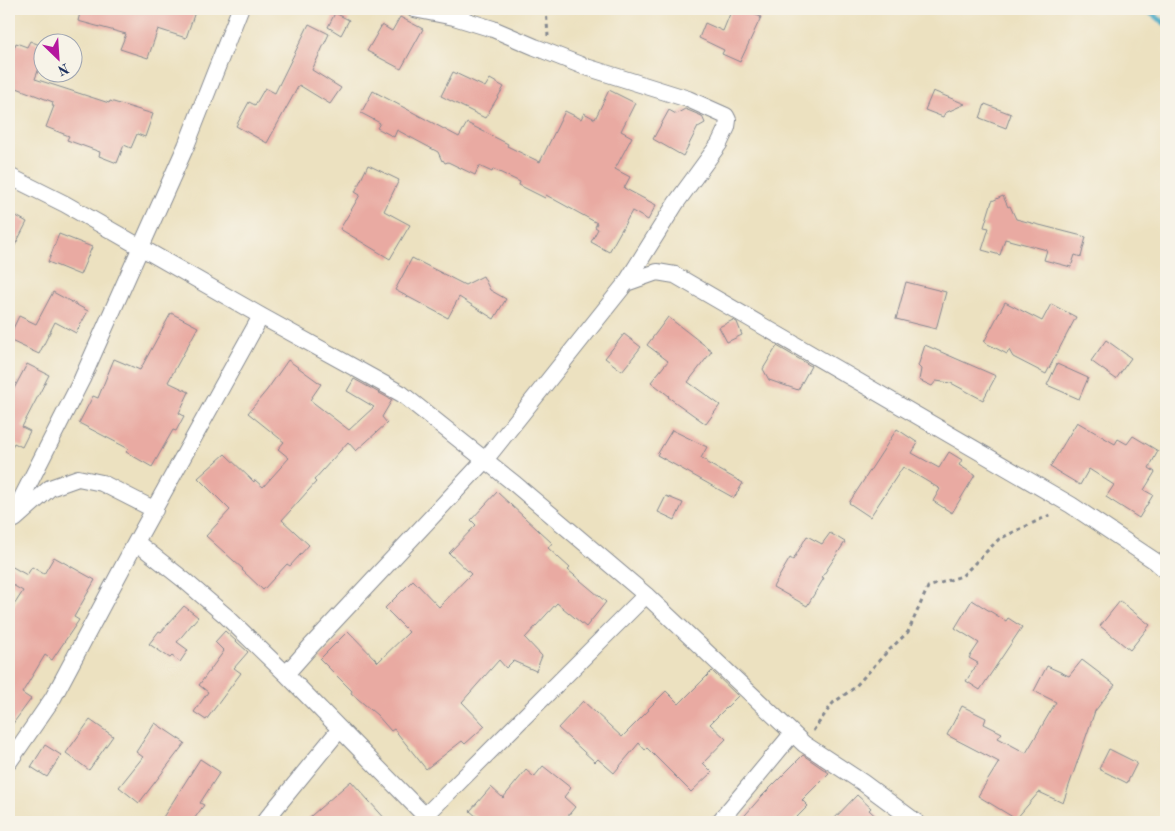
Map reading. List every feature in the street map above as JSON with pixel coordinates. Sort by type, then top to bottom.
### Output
[{"type":"street","points":[[9,524],[82,379],[186,146],[240,9]]},
{"type":"street","points":[[286,674],[485,460],[626,283],[676,204],[719,144],[725,134],[728,120],[726,116],[688,99],[583,66],[493,29],[454,17],[414,9]]},
{"type":"street","points":[[9,176],[141,246],[261,316],[402,394],[485,460],[646,595],[798,739],[862,782],[916,822]]},
{"type":"street","points":[[626,283],[656,272],[675,275],[1071,505],[1155,561],[1166,571]]},
{"type":"street","points":[[9,762],[53,698],[136,542],[261,316]]},
{"type":"street","points":[[9,524],[50,488],[78,478],[102,482],[154,510]]},
{"type":"street","points":[[136,542],[226,616],[286,674],[428,819],[646,595]]},
{"type":"street","points":[[264,822],[340,729]]},
{"type":"street","points":[[719,822],[798,739]]},
{"type":"path","points":[[546,9],[549,53]]},
{"type":"path","points":[[798,739],[833,703],[854,688],[908,632],[928,587],[962,576],[999,538],[1071,505]]},
{"type":"building","points":[[81,9],[196,9],[186,38],[158,29],[148,58],[120,49],[126,34],[78,21]]},
{"type":"building","points":[[732,9],[741,9],[761,17],[740,62],[722,54],[724,50],[699,38],[705,23],[723,31]]},
{"type":"building","points":[[335,13],[349,20],[341,35],[328,27]]},
{"type":"building","points":[[400,17],[423,29],[401,69],[367,51],[382,25],[392,31]]},
{"type":"building","points":[[309,24],[329,34],[312,70],[341,88],[330,104],[299,85],[267,143],[236,126],[249,102],[255,105],[265,88],[275,93]]},
{"type":"building","points":[[30,41],[32,42],[32,82],[44,82],[109,103],[110,101],[153,114],[145,137],[137,134],[131,148],[124,145],[117,163],[99,156],[100,152],[67,140],[69,136],[46,127],[54,106],[52,106],[53,102],[9,85],[9,61],[16,43],[27,47]]},
{"type":"building","points":[[453,72],[485,87],[490,79],[504,87],[485,118],[441,96]]},
{"type":"building","points":[[609,90],[635,103],[621,131],[632,137],[615,169],[630,177],[624,188],[656,205],[648,220],[632,211],[609,252],[591,242],[598,229],[595,227],[597,223],[546,195],[545,198],[519,185],[520,182],[493,169],[492,172],[479,166],[475,175],[448,162],[445,163],[438,152],[397,130],[394,137],[377,128],[380,123],[361,113],[373,91],[459,137],[467,123],[540,162],[565,111],[581,119],[584,113],[595,119]]},
{"type":"building","points":[[933,91],[965,104],[945,113],[943,117],[925,110]]},
{"type":"building","points":[[985,104],[1011,114],[1006,128],[980,118]]},
{"type":"building","points":[[685,109],[702,116],[705,123],[698,127],[683,156],[653,139],[669,110],[676,114]]},
{"type":"building","points":[[368,165],[399,180],[384,211],[410,225],[390,259],[340,229],[360,195],[355,192]]},
{"type":"building","points":[[1003,196],[1016,219],[1086,237],[1081,257],[1075,255],[1071,267],[1044,260],[1047,250],[1005,239],[1000,255],[982,250],[989,228],[984,227],[992,201]]},
{"type":"building","points":[[9,212],[27,222],[9,257]]},
{"type":"building","points":[[59,234],[92,247],[80,275],[48,262]]},
{"type":"building","points":[[412,258],[465,285],[483,276],[490,290],[506,299],[494,319],[459,297],[448,318],[395,290]]},
{"type":"building","points":[[906,282],[946,292],[936,329],[896,319]]},
{"type":"building","points":[[53,292],[88,311],[76,333],[55,322],[39,354],[9,340],[19,316],[36,324]]},
{"type":"building","points":[[1005,302],[1042,321],[1051,304],[1076,317],[1046,374],[1013,357],[1009,350],[1007,354],[984,342]]},
{"type":"building","points":[[171,313],[198,327],[168,382],[189,392],[179,413],[184,416],[176,431],[173,430],[152,467],[126,452],[129,449],[79,423],[93,396],[98,398],[114,359],[140,370]]},
{"type":"building","points":[[668,317],[712,351],[688,382],[720,405],[706,424],[668,397],[651,382],[668,361],[647,345]]},
{"type":"building","points":[[733,320],[737,322],[742,335],[727,342],[719,327]]},
{"type":"building","points":[[624,334],[641,347],[622,371],[605,358]]},
{"type":"building","points":[[1106,340],[1131,358],[1116,379],[1091,361]]},
{"type":"building","points":[[925,345],[996,376],[983,400],[951,383],[936,381],[932,386],[919,380],[921,369],[918,366]]},
{"type":"building","points":[[777,346],[811,366],[798,390],[769,380],[763,369]]},
{"type":"building","points":[[288,360],[321,384],[310,400],[349,430],[374,407],[347,391],[354,379],[392,400],[382,417],[387,423],[356,451],[348,442],[282,520],[309,545],[290,566],[287,564],[263,590],[206,536],[230,510],[198,478],[225,454],[254,482],[255,480],[263,487],[289,458],[278,449],[284,442],[248,413]]},
{"type":"building","points":[[27,364],[49,375],[22,427],[30,431],[22,447],[14,443],[9,453],[9,398]]},
{"type":"building","points":[[1057,364],[1088,378],[1079,399],[1047,385]]},
{"type":"building","points":[[1077,422],[1115,444],[1118,439],[1127,444],[1133,436],[1158,451],[1149,468],[1155,472],[1144,490],[1153,495],[1139,518],[1106,497],[1114,485],[1089,469],[1080,485],[1050,467]]},
{"type":"building","points":[[897,429],[918,443],[912,453],[939,468],[949,452],[962,460],[959,465],[975,475],[952,513],[933,501],[940,489],[903,467],[870,517],[849,503]]},
{"type":"building","points":[[672,430],[707,447],[701,458],[743,483],[734,498],[657,455]]},
{"type":"building","points":[[497,492],[552,543],[548,548],[570,568],[568,570],[606,602],[586,627],[557,603],[525,638],[542,656],[536,671],[513,661],[506,668],[499,660],[462,702],[485,726],[465,744],[462,741],[426,769],[394,729],[391,731],[377,715],[351,693],[352,691],[320,659],[348,631],[378,662],[409,632],[385,608],[413,580],[439,607],[471,574],[449,553],[476,525],[471,520]]},
{"type":"building","points":[[666,496],[683,503],[675,520],[658,512]]},
{"type":"building","points":[[830,533],[845,542],[822,577],[824,578],[807,606],[773,587],[790,558],[793,560],[807,536],[822,544]]},
{"type":"building","points":[[54,557],[95,580],[74,617],[79,620],[52,660],[45,655],[22,693],[31,699],[9,729],[9,613],[23,591],[9,583],[9,565],[27,575],[32,567],[44,574]]},
{"type":"building","points":[[972,600],[1006,621],[1008,618],[1022,627],[980,690],[966,681],[978,663],[969,658],[979,643],[955,628]]},
{"type":"building","points":[[1120,601],[1150,625],[1130,650],[1100,626]]},
{"type":"building","points":[[184,606],[198,617],[177,642],[188,650],[180,662],[172,656],[170,658],[149,644]]},
{"type":"building","points":[[225,631],[248,652],[234,668],[241,673],[206,720],[194,712],[208,692],[199,685],[224,651],[215,642]]},
{"type":"building","points":[[1082,660],[1115,685],[1095,711],[1063,803],[1039,792],[1016,819],[978,796],[999,762],[947,735],[962,706],[986,718],[984,724],[1002,733],[998,738],[1026,753],[1056,702],[1034,691],[1047,666],[1069,676]]},
{"type":"building","points":[[712,671],[738,696],[710,724],[726,739],[703,763],[712,772],[691,792],[647,748],[645,750],[639,743],[614,773],[598,759],[595,762],[558,728],[583,701],[622,737],[666,691],[679,704]]},
{"type":"building","points":[[90,720],[113,736],[89,770],[66,753]]},
{"type":"building","points":[[155,723],[185,743],[139,803],[119,787],[143,757],[136,752]]},
{"type":"building","points":[[45,745],[61,755],[47,777],[31,767]]},
{"type":"building","points":[[1109,749],[1137,763],[1127,783],[1099,769]]},
{"type":"building","points":[[803,755],[829,773],[802,800],[808,806],[792,822],[739,822],[761,797]]},
{"type":"building","points":[[200,759],[220,772],[200,803],[204,805],[192,822],[160,822]]},
{"type":"building","points":[[543,766],[571,788],[564,797],[575,807],[563,822],[483,822],[470,811],[491,787],[503,798],[526,770],[534,777]]},
{"type":"building","points":[[351,781],[388,822],[304,822]]},
{"type":"building","points":[[857,795],[882,822],[831,822]]},
{"type":"waterway","points":[[1145,9],[1166,24]]}]
